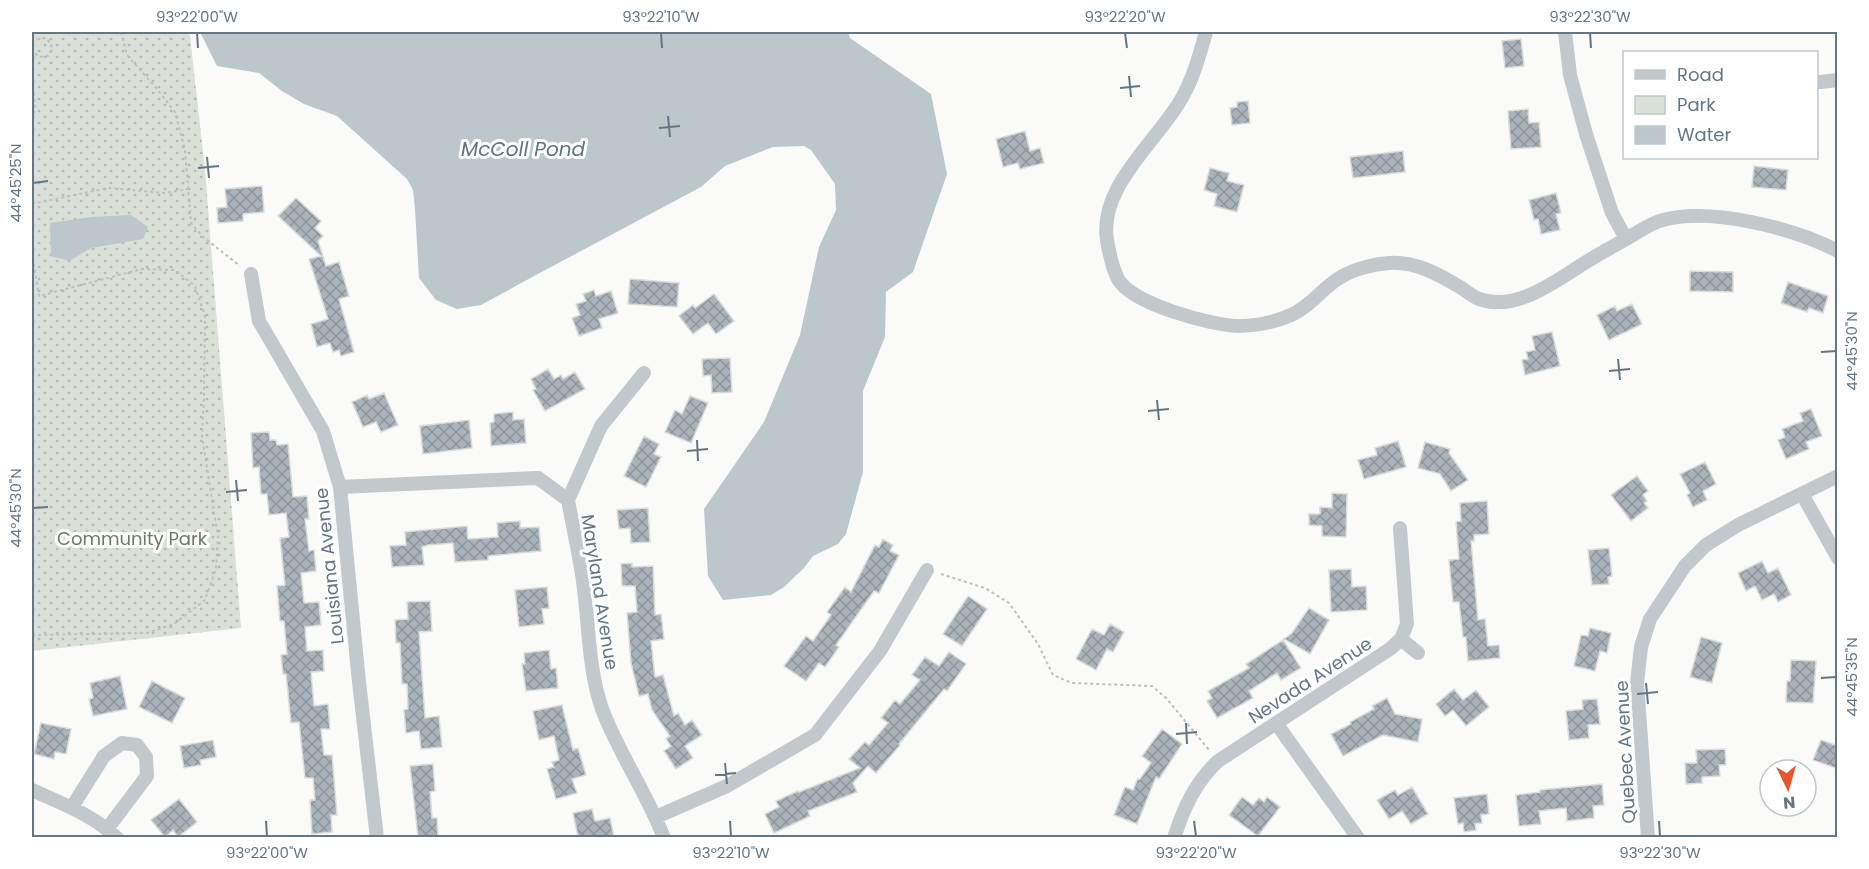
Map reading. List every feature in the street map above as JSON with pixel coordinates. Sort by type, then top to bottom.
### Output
[{"type":"street","points":[[1206,32],[1194,71],[1183,96],[1124,178],[1112,200],[1107,216],[1106,239],[1119,279],[1134,295],[1163,308],[1219,324],[1239,326],[1279,320],[1294,314],[1341,277],[1387,263],[1407,263],[1428,269],[1479,299],[1498,302],[1519,299],[1539,291],[1660,220],[1683,216],[1704,215],[1765,225],[1838,251]]},
{"type":"street","points":[[1565,32],[1570,75],[1586,134],[1612,213],[1626,239]]},
{"type":"street","points":[[1820,82],[1838,80]]},
{"type":"street","name":"Louisiana Avenue","points":[[251,274],[259,321],[323,431],[340,487],[377,837]]},
{"type":"street","points":[[568,500],[601,426],[645,373]]},
{"type":"street","name":"Quebec Avenue","points":[[1648,837],[1637,683],[1641,647],[1650,619],[1684,566],[1706,545],[1738,525],[1838,476]]},
{"type":"street","name":"Maryland Avenue","points":[[340,487],[538,478],[568,500],[583,580],[592,669],[602,707],[615,741],[656,817],[664,837]]},
{"type":"street","points":[[1802,494],[1838,558]]},
{"type":"street","points":[[1400,528],[1407,624],[1401,639],[1418,654]]},
{"type":"street","points":[[656,817],[727,786],[815,735],[880,651],[927,570]]},
{"type":"street","name":"Nevada Avenue","points":[[1174,837],[1180,819],[1202,777],[1218,761],[1390,649],[1401,639]]},
{"type":"street","points":[[1276,723],[1358,837]]},
{"type":"street","points":[[32,790],[72,807],[112,833],[147,776],[147,757],[137,745],[122,743],[104,756],[72,807]]},
{"type":"path","points":[[121,32],[127,55],[174,112],[185,150],[191,223],[202,236],[251,274]]},
{"type":"path","points":[[45,38],[51,44],[52,50],[48,56],[39,57],[33,52],[32,43],[36,39],[45,38]]},
{"type":"path","points":[[32,81],[35,105],[32,124]]},
{"type":"path","points":[[32,204],[108,188],[165,193],[188,189]]},
{"type":"path","points":[[32,252],[39,296],[142,269],[175,270],[195,286],[205,316],[201,436],[218,537],[216,569],[205,600],[174,624],[147,633],[32,635]]},
{"type":"path","points":[[927,570],[985,588],[1010,603],[1038,644],[1053,675],[1072,683],[1152,686],[1167,699],[1218,761]]},
{"type":"green space","name":"Community Park","points":[[32,32],[187,32],[190,36],[205,170],[241,628],[32,651]]},
{"type":"water","name":"McColl Pond","points":[[200,32],[848,32],[850,38],[931,94],[947,174],[913,272],[886,292],[885,337],[863,391],[863,472],[846,534],[838,544],[813,556],[784,587],[771,595],[723,600],[708,576],[704,509],[764,422],[800,335],[819,247],[836,210],[835,184],[811,150],[804,146],[773,147],[725,166],[701,187],[481,305],[457,309],[436,300],[419,278],[413,190],[407,179],[337,116],[304,104],[259,73],[217,66]]},
{"type":"water","points":[[131,215],[148,227],[143,239],[91,248],[69,261],[51,256],[50,223],[91,217]]},
{"type":"building","points":[[1521,39],[1524,66],[1505,68],[1502,41]]},
{"type":"building","points":[[1248,101],[1250,123],[1232,125],[1230,108],[1237,107],[1237,102]]},
{"type":"building","points":[[1528,109],[1529,123],[1539,122],[1541,147],[1511,149],[1508,111]]},
{"type":"building","points":[[1025,131],[1030,151],[1040,148],[1044,163],[1020,169],[1018,163],[1003,167],[996,139]]},
{"type":"building","points":[[1403,151],[1405,172],[1353,178],[1350,157]]},
{"type":"building","points":[[1754,166],[1788,170],[1786,190],[1752,187]]},
{"type":"building","points":[[1210,168],[1229,173],[1227,181],[1244,185],[1237,212],[1214,206],[1217,194],[1204,190]]},
{"type":"building","points":[[262,186],[264,212],[243,214],[243,221],[218,223],[217,208],[227,207],[225,189]]},
{"type":"building","points":[[1556,193],[1561,213],[1556,214],[1560,230],[1541,234],[1538,219],[1534,220],[1529,200]]},
{"type":"building","points":[[296,198],[321,221],[315,228],[323,236],[318,241],[326,266],[339,262],[349,296],[339,299],[354,352],[341,356],[339,350],[333,352],[330,343],[317,347],[311,324],[328,319],[309,259],[321,256],[278,216]]},
{"type":"building","points":[[1690,271],[1733,272],[1733,292],[1690,291]]},
{"type":"building","points":[[630,279],[679,283],[677,307],[628,304]]},
{"type":"building","points":[[1788,282],[1828,296],[1823,313],[1809,308],[1807,312],[1781,303]]},
{"type":"building","points":[[594,290],[596,296],[611,291],[618,313],[599,319],[602,328],[579,336],[572,318],[580,315],[576,304],[586,301],[583,294]]},
{"type":"building","points":[[714,294],[734,321],[716,334],[708,323],[693,334],[679,316],[693,305],[695,308]]},
{"type":"building","points":[[1632,304],[1642,324],[1609,340],[1597,315],[1615,306],[1617,311]]},
{"type":"building","points":[[1552,332],[1560,366],[1525,375],[1522,360],[1528,359],[1526,352],[1535,350],[1532,336]]},
{"type":"building","points":[[730,358],[732,392],[712,393],[711,375],[703,376],[702,359]]},
{"type":"building","points":[[548,369],[554,379],[561,375],[563,379],[575,372],[585,389],[545,411],[533,390],[536,389],[531,379]]},
{"type":"building","points":[[384,393],[398,425],[381,432],[376,422],[363,427],[352,402],[367,395],[369,399]]},
{"type":"building","points":[[690,396],[708,403],[691,443],[665,432],[675,410],[682,414]]},
{"type":"building","points":[[1811,409],[1822,436],[1806,442],[1809,449],[1786,459],[1778,440],[1785,437],[1782,429],[1803,421],[1800,413]]},
{"type":"building","points":[[513,412],[513,420],[524,419],[526,443],[491,446],[490,423],[494,422],[494,414]]},
{"type":"building","points":[[469,420],[472,448],[423,454],[420,426]]},
{"type":"building","points":[[269,432],[270,440],[276,440],[277,445],[288,444],[293,497],[307,496],[309,519],[305,519],[309,551],[314,550],[316,571],[301,573],[304,603],[319,602],[321,625],[305,627],[307,651],[323,650],[324,671],[311,672],[314,706],[328,704],[330,729],[321,729],[324,755],[332,755],[337,815],[331,815],[332,832],[312,834],[310,800],[315,800],[313,778],[305,778],[299,722],[291,723],[286,674],[283,674],[281,655],[287,654],[284,621],[280,621],[277,586],[285,585],[280,538],[289,537],[286,513],[269,515],[267,494],[261,494],[259,467],[253,468],[251,433]]},
{"type":"building","points":[[644,436],[659,444],[654,454],[661,457],[646,487],[624,476]]},
{"type":"building","points":[[1398,441],[1406,467],[1364,479],[1358,460],[1377,455],[1375,448]]},
{"type":"building","points":[[1425,442],[1450,449],[1449,453],[1468,480],[1451,491],[1440,474],[1418,468]]},
{"type":"building","points":[[1705,462],[1716,484],[1703,491],[1707,500],[1693,507],[1687,495],[1690,493],[1680,474]]},
{"type":"building","points":[[1637,476],[1648,491],[1643,495],[1647,501],[1644,503],[1648,508],[1631,521],[1611,495]]},
{"type":"building","points":[[1332,493],[1347,494],[1346,537],[1322,536],[1322,526],[1309,525],[1309,514],[1320,514],[1320,507],[1332,508]]},
{"type":"building","points":[[1487,501],[1489,534],[1474,535],[1474,541],[1471,541],[1478,620],[1485,619],[1488,646],[1499,645],[1500,658],[1468,661],[1459,602],[1453,602],[1449,560],[1459,559],[1456,522],[1461,521],[1460,503]]},
{"type":"building","points":[[648,508],[650,542],[631,543],[630,528],[619,529],[617,510]]},
{"type":"building","points":[[520,521],[520,528],[539,527],[541,551],[488,556],[488,560],[455,562],[453,543],[428,545],[422,547],[424,565],[392,567],[390,546],[406,545],[405,532],[467,526],[468,539],[498,537],[497,523]]},
{"type":"building","points":[[883,539],[893,545],[890,551],[899,555],[879,593],[874,591],[836,645],[839,647],[825,667],[819,663],[806,681],[784,666],[806,636],[813,641],[831,615],[827,612],[845,587],[851,592],[875,545],[879,547]]},
{"type":"building","points":[[1609,548],[1612,576],[1608,577],[1609,584],[1592,585],[1588,550]]},
{"type":"building","points":[[1762,561],[1768,573],[1778,568],[1791,595],[1778,602],[1774,594],[1762,600],[1755,586],[1746,591],[1738,573]]},
{"type":"building","points":[[632,563],[632,567],[653,566],[655,615],[661,614],[664,639],[651,641],[655,677],[663,675],[674,716],[678,713],[685,725],[692,720],[702,735],[685,746],[693,758],[676,769],[664,751],[671,746],[666,739],[670,736],[652,710],[648,694],[639,696],[631,663],[627,613],[637,612],[635,586],[622,586],[621,564]]},
{"type":"building","points":[[1351,569],[1352,587],[1366,586],[1367,610],[1331,612],[1329,570]]},
{"type":"building","points":[[547,587],[549,608],[542,609],[544,624],[519,627],[515,590]]},
{"type":"building","points":[[968,596],[987,609],[962,646],[943,634]]},
{"type":"building","points":[[430,601],[432,631],[419,632],[425,718],[439,716],[442,747],[421,749],[419,731],[406,733],[404,710],[408,709],[407,684],[402,684],[400,643],[396,643],[395,620],[408,619],[407,602]]},
{"type":"building","points":[[1309,608],[1329,620],[1310,654],[1284,639],[1292,633]]},
{"type":"building","points":[[1110,624],[1124,632],[1113,652],[1107,649],[1096,670],[1076,659],[1092,629],[1104,635]]},
{"type":"building","points":[[1590,628],[1611,633],[1607,653],[1600,651],[1595,671],[1574,666],[1581,635],[1588,636]]},
{"type":"building","points":[[1701,637],[1722,643],[1712,683],[1690,677]]},
{"type":"building","points":[[1283,640],[1301,668],[1281,680],[1277,673],[1249,691],[1253,698],[1217,718],[1207,701],[1212,698],[1208,691],[1249,668],[1246,664]]},
{"type":"building","points":[[549,650],[551,669],[556,668],[558,688],[526,691],[522,664],[525,664],[524,653]]},
{"type":"building","points":[[949,652],[966,664],[947,691],[944,689],[876,773],[868,766],[853,783],[857,792],[808,811],[810,816],[774,833],[765,814],[779,807],[776,801],[860,768],[849,759],[865,742],[869,745],[888,723],[881,718],[895,700],[900,704],[920,680],[912,675],[925,657],[939,666]]},
{"type":"building","points":[[1791,660],[1816,661],[1813,703],[1786,702]]},
{"type":"building","points":[[120,676],[127,709],[93,716],[89,699],[93,698],[90,683]]},
{"type":"building","points":[[152,681],[185,698],[172,723],[139,707]]},
{"type":"building","points":[[1454,689],[1463,700],[1476,690],[1489,707],[1466,726],[1453,710],[1445,716],[1436,704]]},
{"type":"building","points":[[1387,698],[1395,714],[1422,719],[1418,742],[1383,735],[1343,756],[1331,734],[1351,724],[1350,722],[1374,709],[1372,706]]},
{"type":"building","points":[[1597,699],[1600,724],[1588,725],[1589,738],[1569,740],[1566,711],[1583,709],[1582,700]]},
{"type":"building","points":[[562,705],[573,750],[578,748],[586,775],[572,779],[577,793],[556,799],[547,769],[554,767],[552,762],[559,760],[554,736],[539,740],[533,711]]},
{"type":"building","points":[[41,723],[71,729],[66,754],[55,752],[54,759],[34,754]]},
{"type":"building","points":[[1162,729],[1182,744],[1159,779],[1156,777],[1137,824],[1114,815],[1125,787],[1133,790],[1138,778],[1140,779],[1151,763],[1142,756]]},
{"type":"building","points":[[213,740],[216,757],[200,760],[201,765],[184,768],[180,746]]},
{"type":"building","points":[[1821,740],[1838,746],[1838,769],[1814,758]]},
{"type":"building","points":[[1725,749],[1726,765],[1719,765],[1720,776],[1702,777],[1702,783],[1686,784],[1685,763],[1697,763],[1696,750]]},
{"type":"building","points":[[433,764],[435,791],[430,792],[432,818],[437,818],[438,837],[418,837],[410,766]]},
{"type":"building","points":[[1602,784],[1604,805],[1593,806],[1594,818],[1567,821],[1566,808],[1539,811],[1541,824],[1519,826],[1516,795],[1540,792],[1540,790]]},
{"type":"building","points":[[1412,787],[1428,814],[1411,824],[1402,811],[1389,819],[1377,800],[1395,790],[1398,795]]},
{"type":"building","points":[[1487,794],[1489,814],[1481,815],[1482,823],[1475,824],[1476,830],[1464,832],[1463,823],[1458,824],[1454,798]]},
{"type":"building","points":[[1242,797],[1253,805],[1259,798],[1264,802],[1267,797],[1280,807],[1258,836],[1229,815]]},
{"type":"building","points":[[179,799],[197,822],[178,837],[173,830],[165,837],[151,820]]},
{"type":"building","points":[[592,809],[595,821],[610,818],[614,837],[578,837],[573,813]]}]
